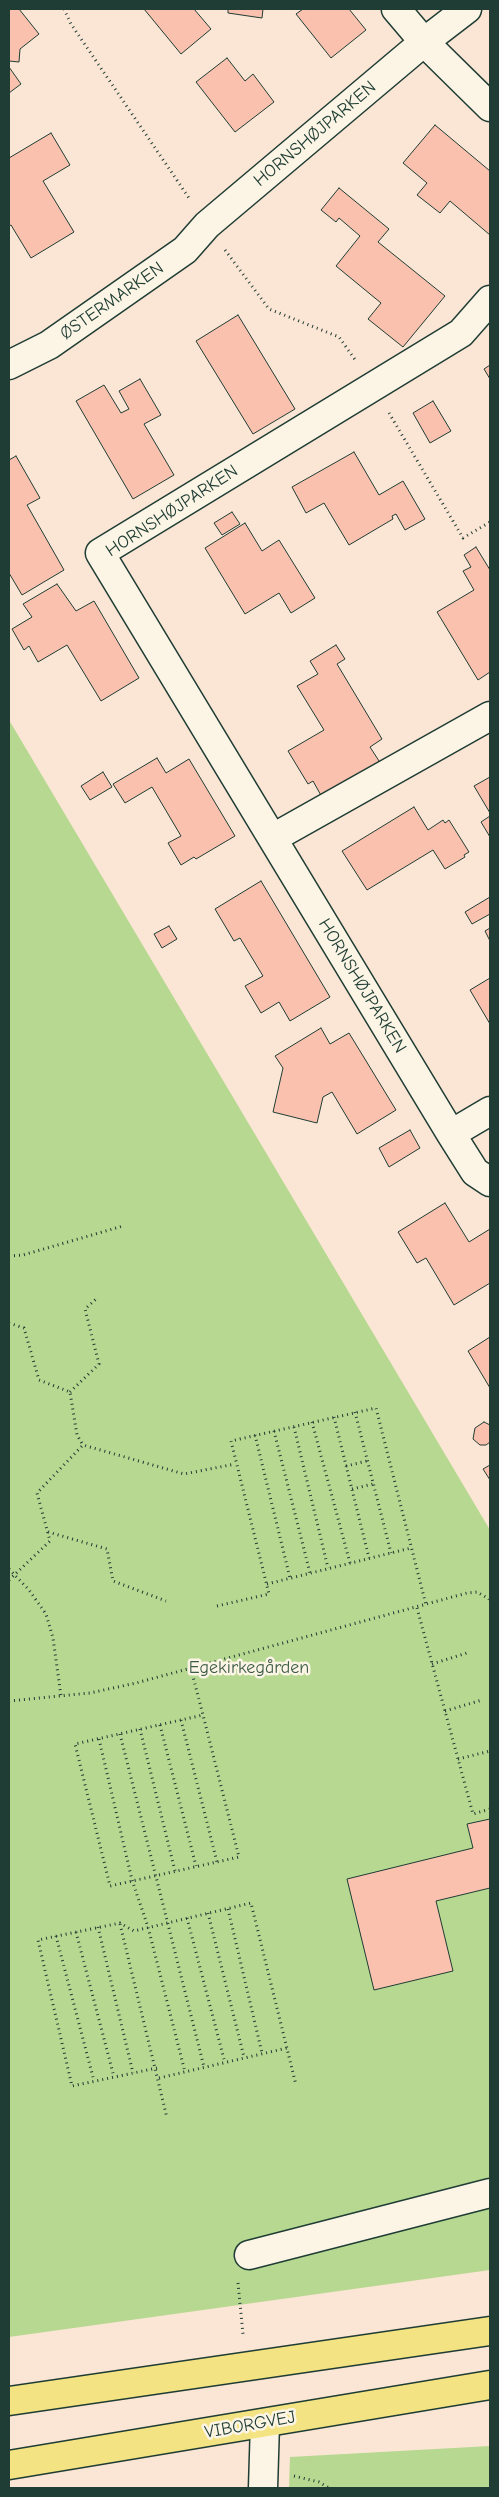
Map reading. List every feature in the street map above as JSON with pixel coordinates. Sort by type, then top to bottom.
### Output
[{"type":"main road","points":[[9,2401],[490,2331]]},
{"type":"main road","name":"VIBORGVEJ","points":[[9,2464],[490,2385]]},
{"type":"street","points":[[396,9],[424,42],[490,107]]},
{"type":"street","name":"HORNSHØJPARKEN","points":[[207,225],[424,42],[467,9]]},
{"type":"street","name":"ØSTERMARKEN","points":[[9,365],[50,345],[177,256],[185,250],[207,225]]},
{"type":"street","name":"HORNSHØJPARKEN","points":[[490,300],[461,333],[100,553],[451,1134],[475,1172],[490,1182]]},
{"type":"street","points":[[273,838],[490,716]]},
{"type":"street","points":[[451,1134],[490,1111]]},
{"type":"street","points":[[249,2255],[490,2193]]},
{"type":"street","points":[[263,2488],[265,2422]]},
{"type":"path","points":[[64,9],[71,24],[207,225],[268,309],[339,337],[374,386],[463,538],[490,522]]},
{"type":"path","points":[[9,1256],[23,1255],[123,1226]]},
{"type":"path","points":[[70,1392],[99,1364],[86,1309],[96,1299]]},
{"type":"path","points":[[9,1323],[24,1328],[39,1380],[70,1392]]},
{"type":"path","points":[[70,1392],[77,1435],[83,1445],[184,1474],[236,1464]]},
{"type":"path","points":[[217,1606],[269,1594],[231,1441],[376,1408],[426,1605]]},
{"type":"path","points":[[355,1412],[391,1553]]},
{"type":"path","points":[[334,1417],[369,1558]]},
{"type":"path","points":[[312,1422],[350,1563]]},
{"type":"path","points":[[294,1427],[328,1568]]},
{"type":"path","points":[[274,1431],[310,1573]]},
{"type":"path","points":[[255,1435],[290,1578]]},
{"type":"path","points":[[9,1580],[50,1541],[37,1493],[83,1445]]},
{"type":"path","points":[[346,1466],[367,1461]]},
{"type":"path","points":[[352,1489],[373,1484]]},
{"type":"path","points":[[48,1531],[107,1549],[113,1581],[166,1601]]},
{"type":"path","points":[[267,1584],[412,1548]]},
{"type":"path","points":[[9,1569],[29,1590],[46,1614],[53,1638],[61,1696]]},
{"type":"path","points":[[9,1701],[90,1693],[192,1669],[477,1592],[489,1599],[490,1603]]},
{"type":"path","points":[[417,1608],[473,1814],[490,1809]]},
{"type":"path","points":[[432,1664],[470,1652]]},
{"type":"path","points":[[192,1669],[239,1857],[110,1886],[75,1744],[203,1715]]},
{"type":"path","points":[[445,1711],[482,1700]]},
{"type":"path","points":[[181,1720],[217,1862]]},
{"type":"path","points":[[160,1725],[196,1866]]},
{"type":"path","points":[[140,1729],[175,1871]]},
{"type":"path","points":[[120,1734],[154,1876],[204,2067]]},
{"type":"path","points":[[99,1738],[132,1880],[148,1927],[185,2072]]},
{"type":"path","points":[[458,1759],[490,1751]]},
{"type":"path","points":[[157,2068],[72,2086],[38,1940],[120,1923],[134,1931],[251,1904],[296,2085]]},
{"type":"path","points":[[228,1909],[262,2053]]},
{"type":"path","points":[[208,1913],[244,2057]]},
{"type":"path","points":[[187,1918],[225,2063]]},
{"type":"path","points":[[120,1923],[157,2068],[167,2118]]},
{"type":"path","points":[[98,1927],[133,2073]]},
{"type":"path","points":[[76,1932],[114,2077]]},
{"type":"path","points":[[56,1936],[94,2081]]},
{"type":"path","points":[[159,2078],[286,2048]]},
{"type":"path","points":[[243,2338],[237,2287],[240,2267],[249,2255]]},
{"type":"green space","name":"Egekirkegården","points":[[9,720],[490,1530],[490,2270],[9,2337]]},
{"type":"green space","points":[[490,2446],[490,2488],[289,2488],[290,2457]]},
{"type":"building","points":[[9,9],[19,9],[39,34],[20,49],[19,62],[9,61]]},
{"type":"building","points":[[144,9],[194,9],[211,29],[181,54]]},
{"type":"building","points":[[228,9],[263,9],[262,18],[228,13]]},
{"type":"building","points":[[303,9],[349,9],[366,30],[331,58],[296,14]]},
{"type":"building","points":[[227,58],[245,81],[253,74],[274,102],[235,132],[196,82]]},
{"type":"building","points":[[9,67],[21,84],[9,93]]},
{"type":"building","points":[[435,125],[490,171],[490,235],[450,201],[440,213],[417,195],[427,183],[403,163]]},
{"type":"building","points":[[51,133],[70,165],[43,181],[74,232],[31,258],[11,225],[9,226],[9,158]]},
{"type":"building","points":[[339,188],[389,229],[378,242],[445,296],[403,347],[368,319],[381,303],[336,266],[360,236],[339,218],[336,222],[321,210]]},
{"type":"building","points":[[238,315],[295,409],[253,434],[196,341]]},
{"type":"building","points":[[490,365],[490,379],[484,369]]},
{"type":"building","points":[[140,379],[161,415],[144,424],[174,475],[133,499],[76,401],[104,385],[121,413],[129,409],[119,391]]},
{"type":"building","points":[[433,401],[451,431],[430,443],[413,413]]},
{"type":"building","points":[[354,452],[379,495],[403,481],[425,519],[405,530],[396,514],[392,516],[393,519],[349,545],[324,503],[306,513],[292,487]]},
{"type":"building","points":[[16,456],[40,498],[27,505],[64,570],[22,595],[9,573],[9,460]]},
{"type":"building","points":[[232,512],[240,524],[222,535],[214,523]]},
{"type":"building","points":[[245,523],[262,551],[279,540],[315,598],[291,613],[279,593],[245,614],[205,548]]},
{"type":"building","points":[[476,547],[490,570],[490,672],[478,680],[437,612],[474,590],[463,571],[471,567],[464,555]]},
{"type":"building","points":[[57,584],[76,611],[94,601],[139,678],[101,701],[67,645],[38,662],[29,646],[24,650],[12,629],[32,617],[23,604]]},
{"type":"building","points":[[336,645],[345,659],[337,664],[382,739],[370,747],[381,764],[323,799],[313,781],[308,784],[288,751],[324,730],[297,686],[318,674],[310,661]]},
{"type":"building","points":[[157,758],[166,773],[189,759],[235,836],[196,859],[194,857],[181,865],[168,843],[181,836],[152,787],[125,803],[113,784]]},
{"type":"building","points":[[103,772],[112,787],[90,800],[81,786]]},
{"type":"building","points":[[490,777],[490,813],[474,786]]},
{"type":"building","points":[[414,807],[428,830],[443,820],[445,823],[449,820],[469,852],[464,855],[465,857],[445,869],[433,850],[367,890],[342,851]]},
{"type":"building","points":[[490,816],[490,837],[481,822]]},
{"type":"building","points":[[261,881],[330,997],[290,1021],[279,1002],[261,1013],[245,986],[263,976],[240,938],[234,941],[215,909]]},
{"type":"building","points":[[490,897],[490,914],[472,924],[465,912]]},
{"type":"building","points":[[169,926],[177,939],[162,948],[154,934]]},
{"type":"building","points":[[490,928],[490,941],[485,931]]},
{"type":"building","points":[[490,978],[490,1024],[470,990]]},
{"type":"building","points":[[321,1028],[330,1044],[349,1033],[396,1110],[357,1134],[332,1092],[323,1097],[317,1123],[273,1112],[283,1068],[275,1056]]},
{"type":"building","points":[[410,1130],[420,1148],[389,1167],[379,1148]]},
{"type":"building","points":[[445,1203],[469,1242],[490,1229],[490,1283],[454,1305],[426,1258],[417,1263],[398,1232]]},
{"type":"building","points":[[490,1337],[490,1388],[468,1351]]},
{"type":"building","points":[[484,1422],[490,1425],[490,1442],[486,1445],[480,1445],[473,1439],[475,1428]]},
{"type":"building","points":[[490,1465],[490,1480],[483,1469]]},
{"type":"building","points":[[490,1819],[490,1888],[436,1901],[453,1971],[374,1990],[347,1879],[473,1848],[467,1824]]}]
